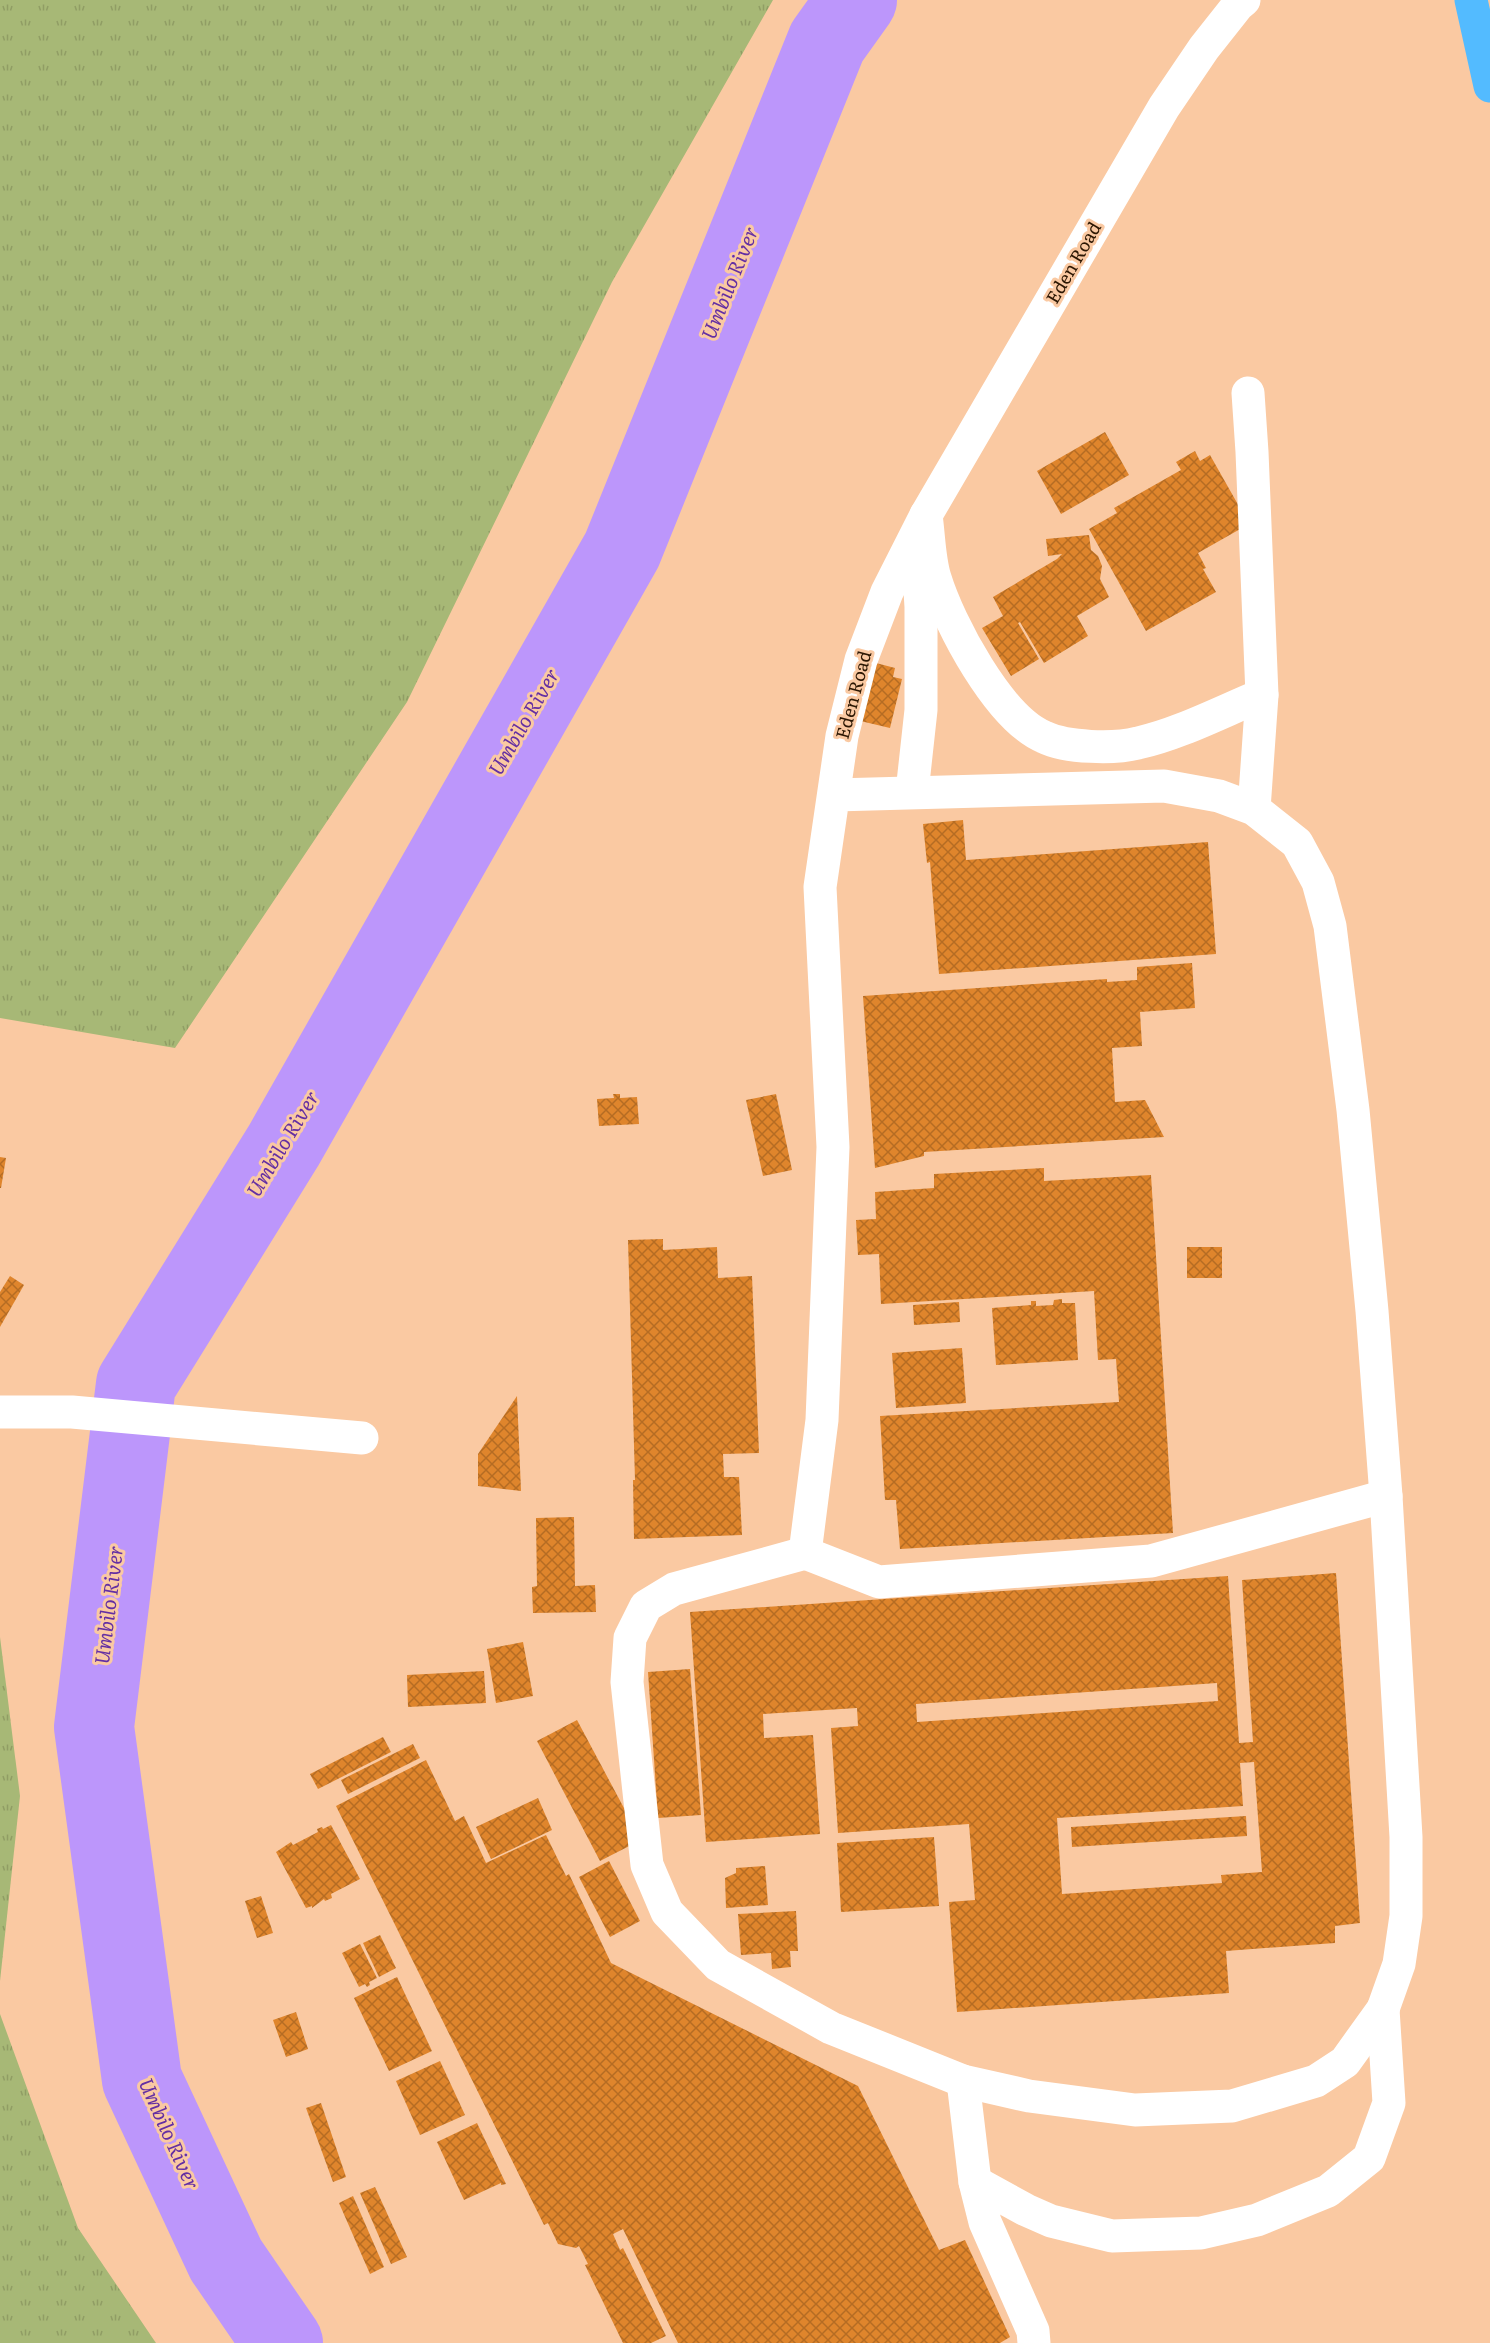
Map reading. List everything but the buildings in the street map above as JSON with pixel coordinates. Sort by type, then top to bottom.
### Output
[{"type":"highway","points":[[1471,0],[1490,86]]},
{"type":"street","name":"Eden Road","points":[[805,1553],[822,1420],[833,1147],[820,887],[842,736],[861,660],[887,592],[921,525],[1164,107],[1204,48],[1244,0]]},
{"type":"street","points":[[1248,393],[1262,695],[1254,809]]},
{"type":"street","points":[[921,525],[935,578],[959,635],[990,686],[1019,722],[1044,738],[1072,745],[1137,744],[1176,731],[1262,695]]},
{"type":"street","points":[[912,792],[921,710],[921,525]]},
{"type":"street","points":[[835,795],[1164,786],[1219,796],[1254,809],[1297,843],[1318,882],[1330,926],[1354,1122],[1372,1311],[1386,1496],[1406,1837],[1406,1916],[1399,1964],[1383,2009],[1345,2062],[1316,2081],[1232,2106],[1135,2110],[1029,2096],[963,2081],[831,2028],[718,1965],[667,1912],[647,1865],[627,1682],[630,1638],[646,1606],[674,1588],[805,1553],[879,1582],[1151,1561],[1386,1496]]},
{"type":"street","points":[[0,1412],[72,1412],[362,1438]]},
{"type":"street","points":[[975,2182],[1051,2221],[1112,2236],[1201,2233],[1257,2220],[1328,2191],[1369,2158],[1389,2103],[1383,2009]]},
{"type":"street","points":[[963,2081],[975,2182],[986,2222],[1033,2331],[1034,2343]]},
{"type":"green space","points":[[0,0],[773,0],[612,282],[407,702],[175,1048],[0,1018]]},
{"type":"green space","points":[[0,1637],[20,1796],[0,1981]]},
{"type":"green space","points":[[0,2014],[78,2228],[156,2343],[0,2343]]},
{"type":"waterway","name":"Umbilo River","points":[[283,2343],[226,2260],[142,2080],[94,1727],[136,1384],[284,1145],[622,550],[827,42],[857,0]]}]
